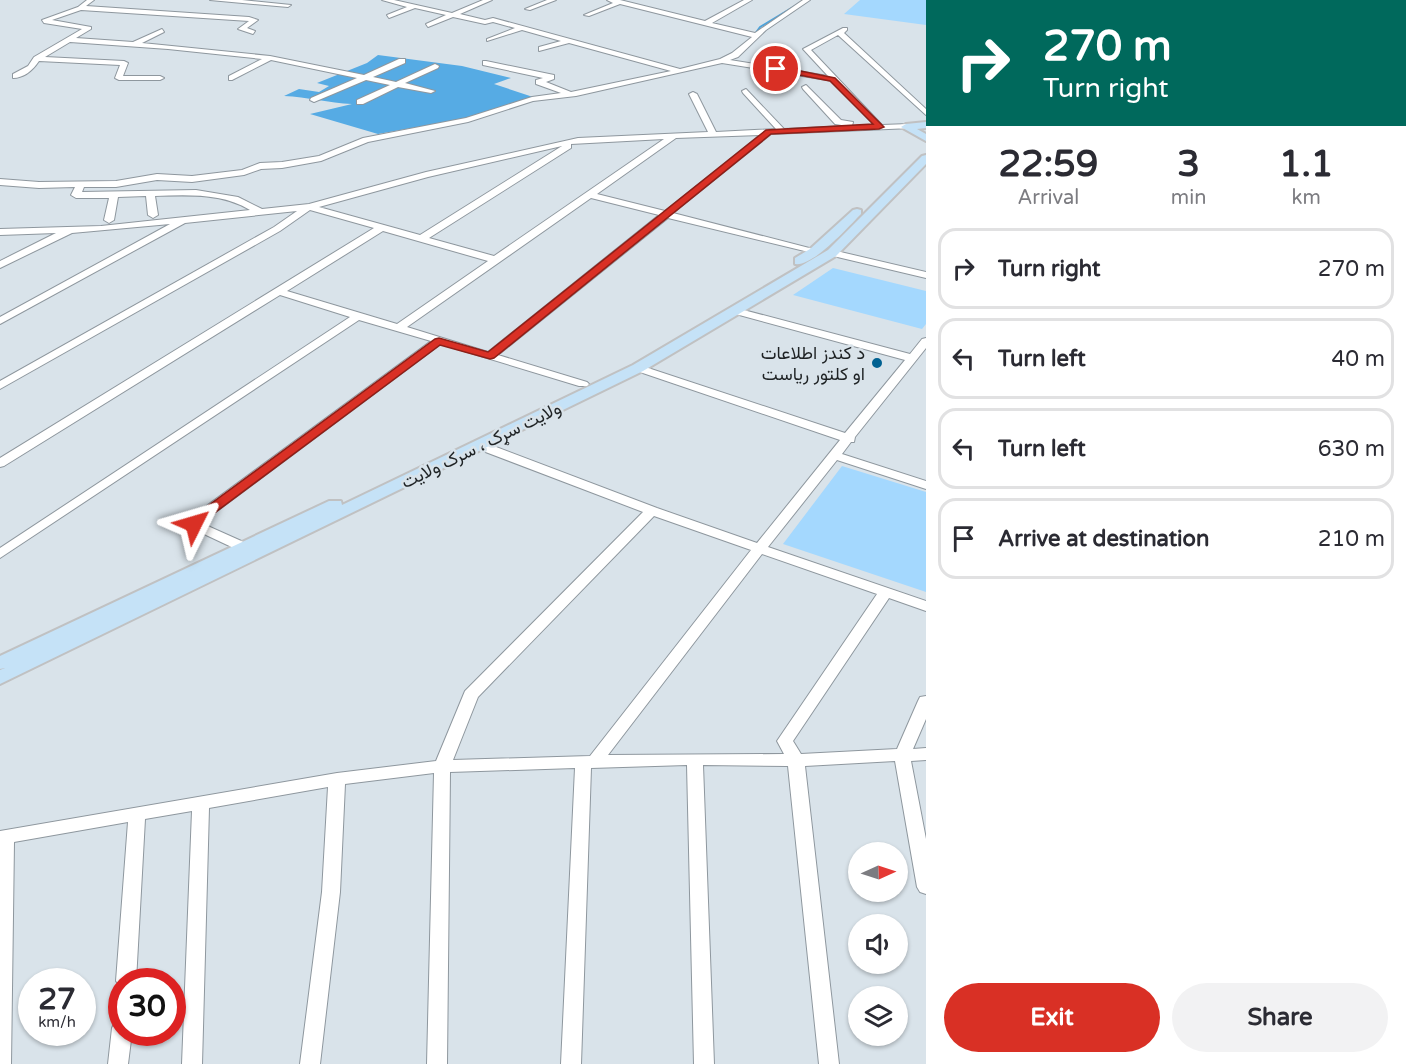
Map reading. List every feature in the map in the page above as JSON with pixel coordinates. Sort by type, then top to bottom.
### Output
[{"type":"main road","points":[[926,125],[906,127],[926,138]]},
{"type":"main road","name":"ولایت سړک ، سرک ولایت","points":[[0,663],[583,384],[737,300],[814,252],[926,145]]},
{"type":"main road","name":"ولایت سړک ، سرک ولایت","points":[[0,678],[638,368],[832,253],[926,158]]},
{"type":"street","points":[[16,76],[31,68],[38,59],[89,28],[44,21],[80,8],[91,0]]},
{"type":"street","points":[[213,0],[288,5]]},
{"type":"street","points":[[385,0],[485,22],[493,20],[680,71]]},
{"type":"street","points":[[389,16],[428,0]]},
{"type":"street","points":[[428,25],[489,0]]},
{"type":"street","points":[[528,9],[553,0]]},
{"type":"street","points":[[610,0],[758,36]]},
{"type":"street","points":[[706,23],[749,0]]},
{"type":"street","points":[[0,182],[81,185],[116,184],[157,177],[192,179],[244,172],[260,165],[294,163],[321,158],[366,140],[468,120],[532,99],[639,81],[722,61],[735,55],[764,29],[807,0]]},
{"type":"street","points":[[586,15],[620,2]]},
{"type":"street","points":[[80,8],[249,19],[255,20],[241,29],[253,32]]},
{"type":"street","points":[[677,16],[686,12]]},
{"type":"street","points":[[489,40],[522,28]]},
{"type":"street","points":[[133,45],[162,31]]},
{"type":"street","points":[[878,125],[807,49],[842,31],[926,113]]},
{"type":"street","points":[[68,40],[270,58],[431,91]]},
{"type":"street","points":[[155,46],[167,40],[238,47]]},
{"type":"street","points":[[542,49],[568,40]]},
{"type":"street","points":[[232,78],[270,58]]},
{"type":"street","points":[[38,59],[124,63],[118,78],[160,78]]},
{"type":"street","points":[[314,100],[402,61]]},
{"type":"street","points":[[722,61],[833,79]]},
{"type":"street","points":[[486,63],[551,77],[539,82],[569,94]]},
{"type":"street","points":[[360,102],[435,66]]},
{"type":"street","points":[[806,87],[838,122],[909,126]]},
{"type":"street","points":[[746,91],[782,131]]},
{"type":"street","points":[[693,94],[714,135]]},
{"type":"street","points":[[0,232],[72,228],[101,229],[309,207],[426,175],[578,140],[878,125]]},
{"type":"street","points":[[490,356],[769,132]]},
{"type":"street","points":[[398,328],[674,136]]},
{"type":"street","points":[[421,239],[578,140]]},
{"type":"street","points":[[81,185],[75,195],[114,197],[182,193],[218,196],[237,200],[260,212]]},
{"type":"street","points":[[151,194],[150,203],[153,215]]},
{"type":"street","points":[[591,195],[814,252]]},
{"type":"street","points":[[109,220],[114,197]]},
{"type":"street","points":[[309,207],[380,229],[496,260]]},
{"type":"street","points":[[0,386],[277,229],[309,207]]},
{"type":"street","points":[[0,321],[129,253],[185,220]]},
{"type":"street","points":[[0,265],[72,228]]},
{"type":"street","points":[[0,463],[380,229]]},
{"type":"street","points":[[832,253],[926,275]]},
{"type":"street","points":[[280,292],[583,384]]},
{"type":"street","points":[[736,311],[912,358]]},
{"type":"street","points":[[0,554],[359,315]]},
{"type":"street","points":[[243,547],[197,526],[194,524],[195,521],[439,341]]},
{"type":"street","points":[[571,1064],[589,763],[926,341]]},
{"type":"street","points":[[638,368],[850,439]]},
{"type":"street","points":[[479,446],[652,511],[926,606]]},
{"type":"street","points":[[836,456],[926,486]]},
{"type":"street","points":[[437,1064],[442,766],[471,695],[652,511]]},
{"type":"street","points":[[829,1064],[796,760],[785,741],[885,593]]},
{"type":"street","points":[[926,701],[902,756],[926,887]]},
{"type":"street","points":[[1,1064],[2,838],[337,779],[442,766],[694,759],[796,760],[926,754]]},
{"type":"street","points":[[694,759],[704,1064]]},
{"type":"street","points":[[310,1064],[331,892],[337,779]]},
{"type":"street","points":[[192,1064],[201,804]]},
{"type":"street","points":[[127,968],[137,815]]},
{"type":"street","points":[[118,1064],[120,1046]]},
{"type":"shaded area","points":[[860,0],[926,0],[926,25],[844,14]]},
{"type":"shaded area","points":[[378,55],[462,66],[511,78],[494,84],[533,97],[463,119],[378,134],[310,114],[352,104],[284,96],[299,89],[319,92],[329,86],[317,83],[367,63]]},
{"type":"shaded area","points":[[833,268],[926,291],[926,324],[922,329],[793,295]]},
{"type":"shaded area","points":[[842,466],[926,492],[926,592],[783,544]]},
{"type":"waterway","points":[[755,34],[760,27],[805,0]]},
{"type":"place","name":"د کندز اطلاعات او کلتور ریاست","points":[[877,363]]},
{"type":"route","points":[[194,524],[195,521],[439,341],[490,356],[769,132],[879,127],[833,79],[776,69]]}]
